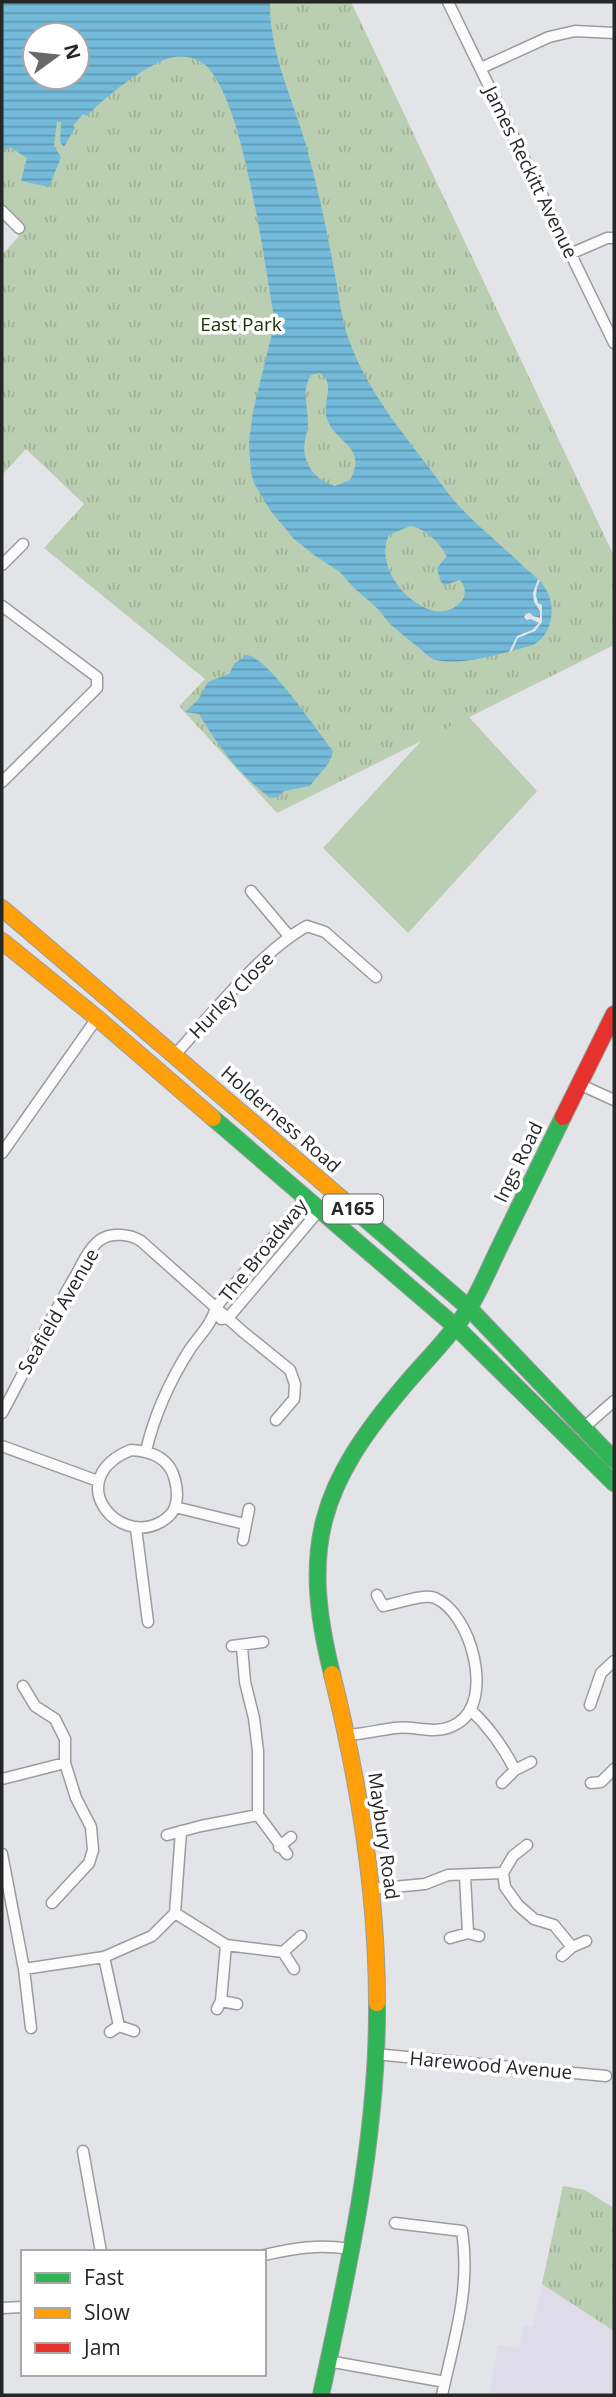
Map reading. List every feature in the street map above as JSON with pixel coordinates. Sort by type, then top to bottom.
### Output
[{"type":"main road","name":"Holderness Road","points":[[2,908],[469,1308],[578,1434],[614,1483]]},
{"type":"main road","name":"Holderness Road","points":[[3,944],[97,1018],[578,1434],[614,1460]]},
{"type":"main road","name":"Ings Road","points":[[456,1327],[469,1308],[614,1014]]},
{"type":"main road","name":"Maybury Road","points":[[321,2395],[366,2152],[375,2054],[377,1978],[372,1889],[347,1735],[315,1594],[316,1558],[322,1524],[351,1454],[378,1415],[456,1327]]},
{"type":"street","name":"James Reckitt Avenue","points":[[448,2],[614,343]]},
{"type":"street","points":[[481,68],[549,37],[575,31],[614,33]]},
{"type":"street","points":[[2,211],[19,228]]},
{"type":"street","points":[[570,254],[607,238],[614,238]]},
{"type":"street","points":[[2,565],[23,544]]},
{"type":"street","points":[[2,606],[97,677],[97,688],[2,782]]},
{"type":"street","name":"Hurley Close","points":[[251,891],[289,936]]},
{"type":"street","name":"Hurley Close","points":[[174,1056],[231,992],[289,936],[307,926],[325,932],[376,977]]},
{"type":"street","points":[[2,1153],[97,1018]]},
{"type":"street","points":[[579,1084],[614,1100]]},
{"type":"street","name":"The Broadway","points":[[146,1451],[150,1432],[164,1398],[190,1349],[212,1322],[216,1307],[320,1181]]},
{"type":"street","name":"The Broadway","points":[[212,1322],[228,1318],[334,1192]]},
{"type":"street","name":"Seafield Avenue","points":[[2,1413],[56,1307],[88,1255],[100,1240],[117,1234],[133,1236],[290,1370],[295,1384],[294,1399],[288,1411],[276,1420]]},
{"type":"street","points":[[578,1434],[614,1401]]},
{"type":"street","points":[[2,1446],[98,1481]]},
{"type":"street","points":[[131,1450],[146,1451],[162,1458],[173,1470],[177,1488],[175,1507],[166,1520],[156,1525],[136,1528],[117,1521],[104,1509],[98,1481],[105,1465],[117,1456],[131,1450]]},
{"type":"street","points":[[175,1507],[245,1524]]},
{"type":"street","points":[[243,1540],[249,1509]]},
{"type":"street","points":[[136,1528],[148,1622]]},
{"type":"street","points":[[347,1735],[398,1727],[432,1731],[458,1723],[470,1709],[477,1665],[469,1639],[452,1612],[438,1598],[429,1596],[383,1606],[377,1595]]},
{"type":"street","points":[[263,1642],[237,1646],[257,1740],[258,1815],[283,1851],[291,1837]]},
{"type":"street","points":[[589,1707],[601,1673],[614,1661]]},
{"type":"street","points":[[23,1686],[35,1706],[55,1719],[65,1739],[65,1763],[76,1798],[91,1827],[93,1850],[89,1863],[52,1903]]},
{"type":"street","points":[[470,1709],[488,1726],[503,1746],[515,1770]]},
{"type":"street","points":[[502,1783],[515,1770],[531,1762]]},
{"type":"street","points":[[2,1779],[65,1763]]},
{"type":"street","points":[[591,1783],[601,1782],[614,1769]]},
{"type":"street","points":[[167,1835],[258,1815]]},
{"type":"street","points":[[24,1969],[104,1957],[152,1936],[175,1913],[181,1831]]},
{"type":"street","points":[[521,1847],[503,1873],[505,1887],[534,1919],[554,1925],[572,1947]]},
{"type":"street","points":[[2,1854],[24,1969],[31,2028]]},
{"type":"street","points":[[372,1889],[425,1884],[448,1875],[503,1873]]},
{"type":"street","points":[[450,1938],[473,1935],[465,1876]]},
{"type":"street","points":[[175,1913],[226,1945],[283,1952],[301,1936]]},
{"type":"street","points":[[562,1956],[572,1947],[586,1941]]},
{"type":"street","points":[[226,1945],[219,2005],[237,2004]]},
{"type":"street","points":[[283,1952],[294,1969]]},
{"type":"street","points":[[104,1957],[115,2029],[134,2031]]},
{"type":"street","name":"Harewood Avenue","points":[[375,2054],[606,2076]]},
{"type":"street","points":[[83,2151],[101,2250]]},
{"type":"street","points":[[395,2223],[462,2231],[466,2256],[463,2304],[443,2395]]},
{"type":"street","points":[[266,2255],[308,2246],[350,2249]]},
{"type":"street","points":[[2,2308],[21,2307]]},
{"type":"street","points":[[328,2361],[445,2382]]},
{"type":"shaded area","points":[[563,2186],[585,2190],[614,2208],[614,2395],[490,2395],[498,2345],[519,2348],[524,2326],[533,2327]]},
{"type":"green space","name":"East Park","points":[[2,2],[351,2],[614,556],[614,645],[277,813],[179,706],[205,679],[44,548],[84,504],[26,449],[2,475],[2,255],[19,236],[2,218]]},
{"type":"green space","points":[[456,703],[537,791],[408,933],[323,848]]},
{"type":"green space","points":[[563,2186],[585,2190],[614,2208],[614,2331],[542,2284]]},
{"type":"water","points":[[2,2],[270,2],[273,39],[310,161],[344,322],[356,358],[390,416],[454,500],[543,585],[552,609],[549,626],[540,640],[510,652],[467,661],[441,661],[431,658],[391,625],[340,572],[294,539],[270,510],[254,483],[249,442],[253,411],[273,329],[273,311],[257,217],[239,138],[228,104],[215,78],[201,62],[186,57],[174,57],[160,61],[138,74],[114,91],[87,116],[83,114],[73,126],[75,128],[64,147],[60,142],[61,122],[57,122],[54,146],[61,157],[49,187],[21,181],[27,158],[10,147],[6,150],[2,147]],"holes":[[[320,373],[325,377],[328,388],[327,419],[349,446],[355,460],[355,469],[350,480],[335,486],[315,475],[305,456],[308,381],[311,375]],[[410,526],[431,537],[447,556],[437,568],[441,582],[445,585],[460,580],[464,586],[463,598],[448,610],[434,611],[412,600],[403,592],[389,570],[386,558],[389,535]]]},
{"type":"water","points":[[247,655],[256,659],[280,681],[333,751],[327,765],[310,786],[284,791],[278,797],[270,798],[230,759],[199,714],[185,712],[198,700],[208,682],[229,674],[234,664]]},
{"type":"pier","points":[[538,579],[540,581],[536,596],[538,603],[542,605],[542,622],[535,631],[518,638],[509,652],[517,636],[532,630],[539,623],[524,617],[530,613],[540,618],[533,593]]},
{"type":"traffic: fast","points":[[332,1674],[322,1629],[318,1589],[324,1519],[336,1487],[375,1422],[469,1308],[563,1117]]},
{"type":"traffic: fast","points":[[213,1118],[456,1327],[614,1483]]},
{"type":"traffic: fast","points":[[342,1199],[469,1308],[614,1460]]},
{"type":"traffic: fast","points":[[321,2395],[360,2200],[373,2102],[377,2003]]},
{"type":"traffic: slow","points":[[2,908],[342,1199]]},
{"type":"traffic: slow","points":[[2,941],[213,1118]]},
{"type":"traffic: slow","points":[[332,1674],[365,1837],[374,1920],[377,2003]]},
{"type":"traffic: jam","points":[[563,1117],[614,1014]]}]
